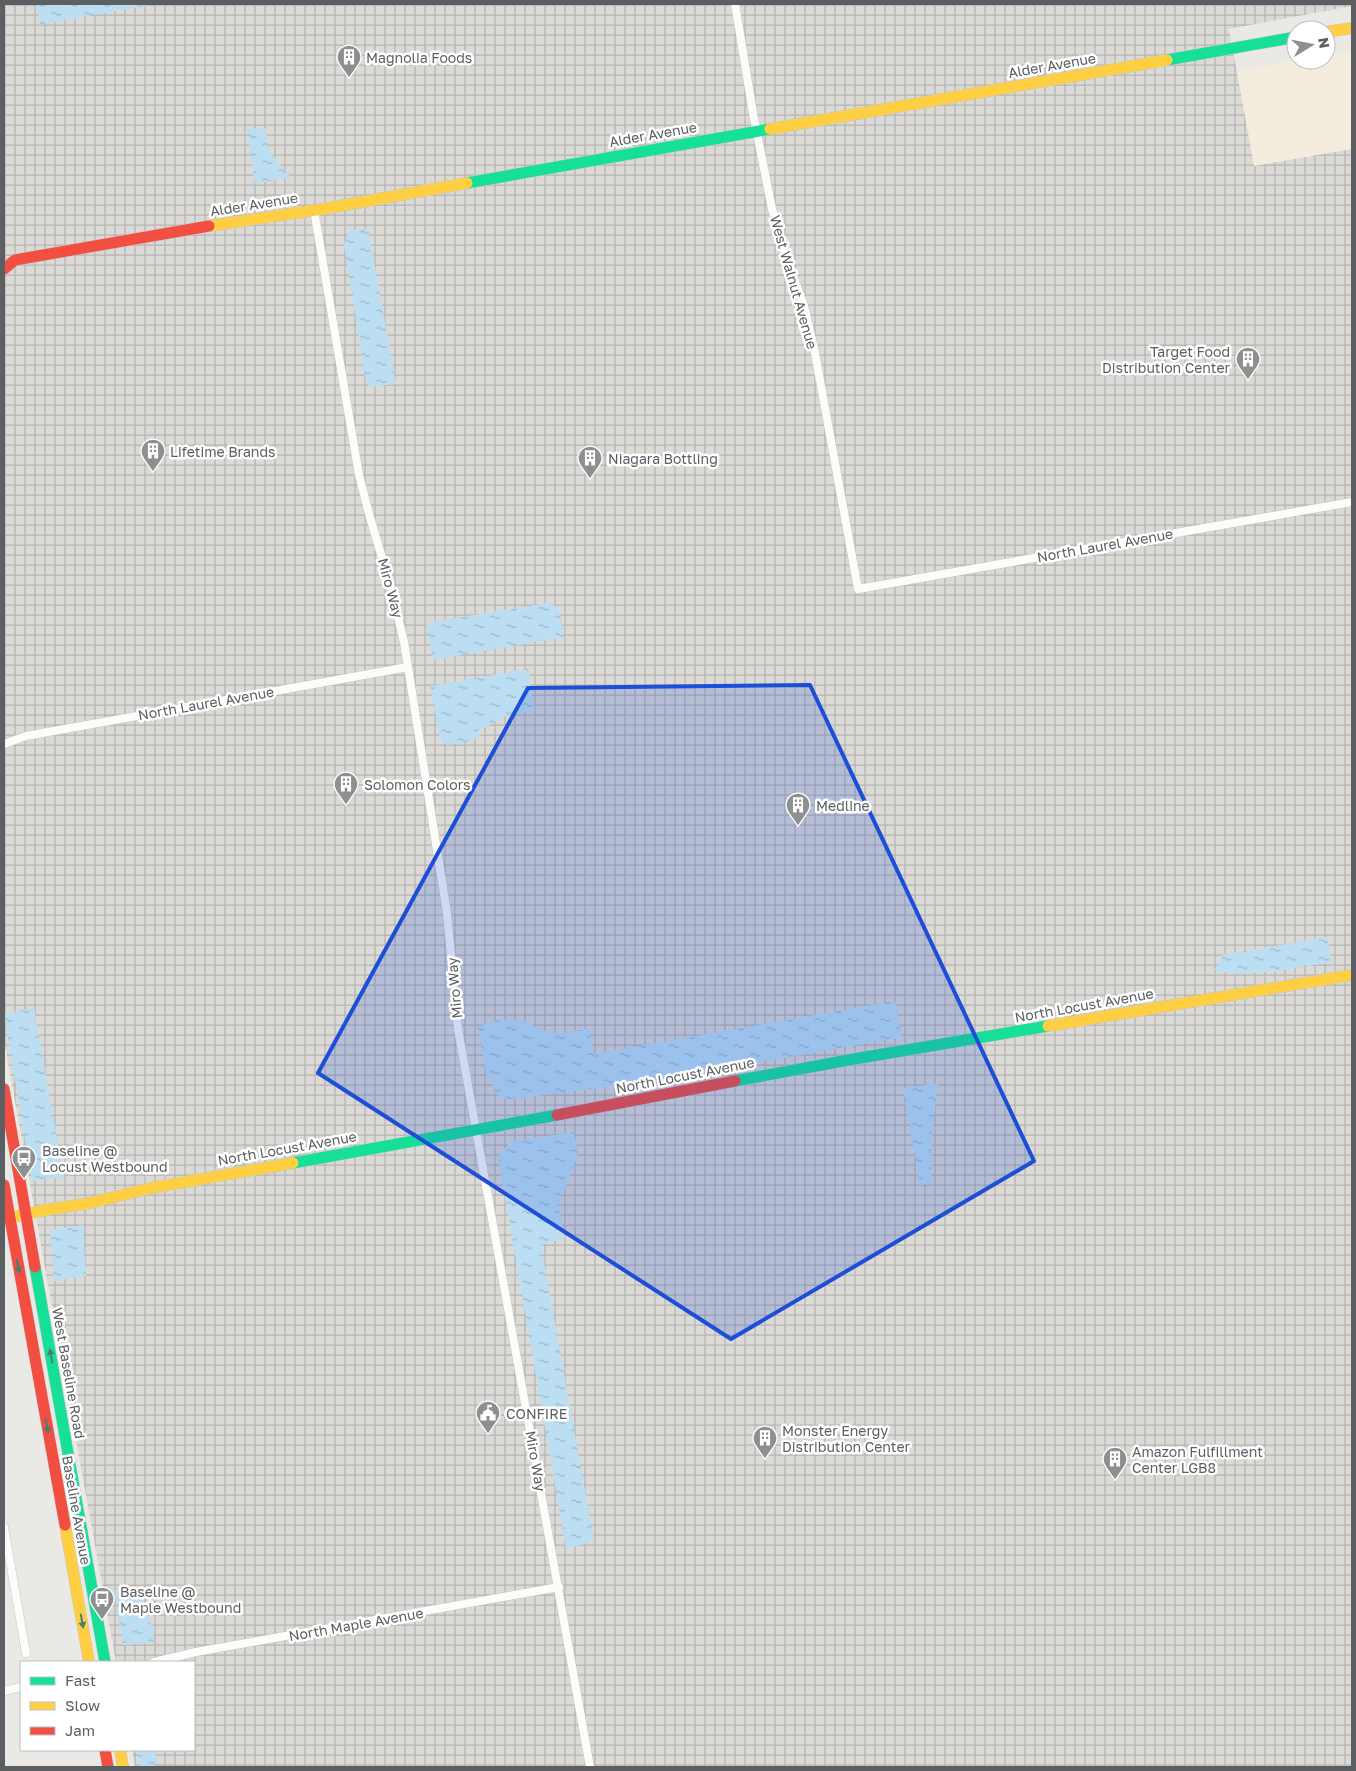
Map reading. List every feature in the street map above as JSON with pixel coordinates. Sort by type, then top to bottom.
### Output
[{"type":"main road","points":[[1336,30],[1352,28]]},
{"type":"main road","name":"Alder Avenue","points":[[4,269],[15,260],[212,225],[314,210],[674,145],[1286,40]]},
{"type":"main road","points":[[4,256],[15,260]]},
{"type":"main road","name":"North Locust Avenue","points":[[6,1219],[90,1203],[151,1188],[477,1130],[854,1059],[1352,974]]},
{"type":"main road","name":"West Baseline Road","points":[[4,1089],[105,1661]]},
{"type":"main road","name":"Baseline Avenue","points":[[4,1185],[6,1219],[89,1661]]},
{"type":"main road","points":[[104,1751],[108,1767]]},
{"type":"main road","points":[[120,1751],[123,1767]]},
{"type":"street","name":"West Walnut Avenue","points":[[735,4],[772,209],[804,306],[815,353],[858,589]]},
{"type":"street","name":"Miro Way","points":[[314,210],[360,475],[369,514],[393,596],[408,667],[448,921],[458,1029],[590,1767]]},
{"type":"street","name":"North Laurel Avenue","points":[[858,589],[1352,502]]},
{"type":"street","name":"North Laurel Avenue","points":[[4,744],[26,736],[408,667]]},
{"type":"street","points":[[4,1526],[26,1653]]},
{"type":"street","name":"North Maple Avenue","points":[[158,1661],[196,1652],[559,1587]]},
{"type":"street","points":[[4,1691],[20,1687]]},
{"type":"highlighted area","points":[[810,685],[1034,1161],[731,1339],[318,1073],[528,688]]},
{"type":"shaded area","points":[[4,4],[1352,4],[1352,6],[1229,29],[1254,166],[1352,149],[1352,1767],[135,1767],[132,1751],[195,1751],[195,1661],[116,1661],[4,1040]]},
{"type":"shaded area","points":[[1352,50],[1352,149],[1254,166],[1237,71],[1286,62],[1286,70],[1336,70],[1336,53]]},
{"type":"water","points":[[37,4],[155,4],[40,25]]},
{"type":"water","points":[[265,128],[270,152],[290,177],[255,184],[247,129]]},
{"type":"water","points":[[350,228],[358,231],[368,228],[396,384],[369,387],[365,377],[344,244]]},
{"type":"water","points":[[547,603],[556,607],[558,611],[562,621],[564,637],[433,660],[426,623]]},
{"type":"water","points":[[528,669],[535,711],[506,716],[477,732],[480,736],[471,741],[447,745],[440,739],[430,686]]},
{"type":"water","points":[[1327,937],[1332,962],[1278,971],[1238,974],[1216,971],[1215,969],[1222,959],[1222,955]]},
{"type":"water","points":[[895,1001],[902,1037],[704,1072],[684,1075],[675,1074],[676,1078],[507,1100],[495,1094],[491,1078],[487,1078],[478,1028],[495,1021],[516,1020],[528,1023],[544,1031],[555,1033],[589,1028],[594,1054]]},
{"type":"water","points":[[34,1008],[64,1177],[32,1181],[4,1014]]},
{"type":"water","points":[[938,1083],[932,1133],[931,1183],[920,1185],[903,1089]]},
{"type":"water","points":[[574,1132],[578,1155],[558,1206],[565,1239],[541,1245],[594,1541],[566,1549],[498,1157],[510,1142]]},
{"type":"water","points":[[83,1225],[86,1276],[54,1281],[50,1230]]},
{"type":"water","points":[[139,1589],[153,1630],[154,1643],[123,1645],[114,1591]]},
{"type":"water","points":[[155,1751],[158,1767],[140,1767],[137,1752]]},
{"type":"traffic: fast","points":[[1167,60],[1286,39]]},
{"type":"traffic: fast","points":[[467,183],[770,129]]},
{"type":"traffic: fast","points":[[735,1081],[1048,1026]]},
{"type":"traffic: fast","points":[[293,1163],[557,1115]]},
{"type":"traffic: fast","points":[[35,1267],[105,1661]]},
{"type":"traffic: slow","points":[[1336,30],[1352,28]]},
{"type":"traffic: slow","points":[[770,129],[1167,60]]},
{"type":"traffic: slow","points":[[209,226],[323,209],[467,183]]},
{"type":"traffic: slow","points":[[1048,1026],[1352,975]]},
{"type":"traffic: slow","points":[[4,1219],[90,1203],[151,1188],[293,1163]]},
{"type":"traffic: slow","points":[[65,1525],[89,1661]]},
{"type":"traffic: slow","points":[[120,1751],[123,1767]]},
{"type":"traffic: jam","points":[[4,269],[15,260],[209,226]]},
{"type":"traffic: jam","points":[[557,1115],[735,1081]]},
{"type":"traffic: jam","points":[[4,1089],[35,1267]]},
{"type":"traffic: jam","points":[[4,1185],[65,1525]]},
{"type":"traffic: jam","points":[[105,1751],[108,1767]]},
{"type":"place","name":"Magnolia Foods","points":[[349,78]]},
{"type":"place","name":"Target Food Distribution Center","points":[[1248,380]]},
{"type":"place","name":"Lifetime Brands","points":[[153,472]]},
{"type":"place","name":"Niagara Bottling","points":[[590,479]]},
{"type":"place","name":"Solomon Colors","points":[[346,805]]},
{"type":"place","name":"Medline","points":[[798,826]]},
{"type":"place","name":"Baseline @ Locust Westbound","points":[[24,1179]]},
{"type":"place","name":"CONFIRE","points":[[488,1434]]},
{"type":"place","name":"Monster Energy Distribution Center","points":[[765,1459]]},
{"type":"place","name":"Amazon Fulfillment Center LGB8","points":[[1115,1480]]},
{"type":"place","name":"Baseline @ Maple Westbound","points":[[102,1620]]}]
